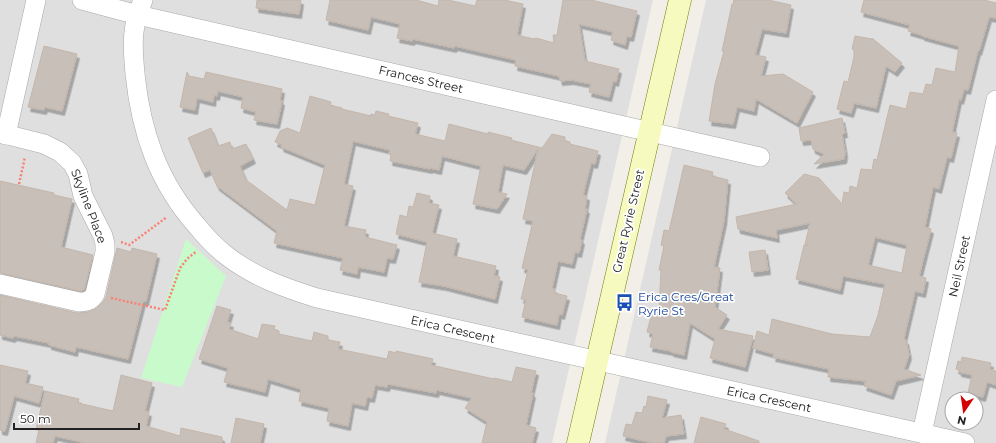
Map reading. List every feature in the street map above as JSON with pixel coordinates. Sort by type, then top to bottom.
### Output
[{"type":"main road","name":"Great Ryrie Street","points":[[578,443],[680,0]]},
{"type":"street","name":"Skyline Place","points":[[36,0],[3,134],[44,144],[56,149],[72,162],[78,174],[83,196],[103,236],[105,244],[105,252],[95,294]]},
{"type":"street","name":"Frances Street","points":[[82,0],[140,8],[649,132],[760,157]]},
{"type":"street","name":"Erica Crescent","points":[[140,8],[134,32],[133,47],[140,112],[153,157],[174,197],[187,215],[211,243],[226,256],[245,269],[286,288],[317,298],[965,443]]},
{"type":"street","name":"Neil Street","points":[[922,433],[996,100]]},
{"type":"street","points":[[0,284],[78,302],[88,301],[95,294]]},
{"type":"path","points":[[19,184],[29,140]]},
{"type":"path","points":[[103,236],[129,245],[169,216]]},
{"type":"path","points":[[95,294],[165,310],[183,263],[201,249]]},
{"type":"shaded area","points":[[0,0],[653,0],[552,443],[0,443]]},
{"type":"shaded area","points":[[706,0],[996,0],[996,443],[605,443]]},
{"type":"green space","points":[[186,239],[226,276],[182,387],[141,378]]},
{"type":"building","points":[[257,0],[301,0],[299,14],[256,8]]},
{"type":"building","points":[[330,0],[416,0],[438,6],[439,0],[448,0],[475,6],[477,0],[504,0],[523,4],[517,35],[554,43],[553,35],[557,35],[563,0],[591,0],[637,11],[631,37],[627,36],[625,45],[611,40],[613,32],[579,24],[585,61],[619,69],[616,82],[613,81],[609,97],[589,92],[591,84],[571,80],[560,81],[559,76],[515,66],[516,60],[455,46],[454,48],[413,39],[412,41],[397,38],[400,24],[371,17],[368,30],[326,20]]},
{"type":"building","points":[[734,0],[768,0],[791,5],[786,33],[762,29],[755,55],[766,57],[761,76],[783,74],[813,92],[797,123],[756,99],[754,111],[737,107],[733,124],[709,121],[715,84],[724,51],[722,51]]},
{"type":"building","points":[[864,0],[984,0],[996,3],[996,18],[989,17],[979,51],[978,50],[968,90],[964,89],[961,100],[959,99],[952,132],[957,133],[951,158],[947,157],[939,189],[933,187],[925,227],[931,229],[919,276],[926,278],[923,293],[915,291],[904,338],[906,340],[909,355],[904,369],[921,375],[896,381],[891,395],[864,386],[866,381],[828,377],[829,369],[773,357],[774,354],[753,348],[757,331],[769,335],[772,319],[832,334],[870,337],[878,315],[885,284],[843,276],[840,290],[796,279],[804,245],[808,245],[805,244],[810,223],[776,230],[777,238],[738,229],[736,217],[797,204],[785,193],[804,174],[819,178],[842,204],[844,192],[849,193],[850,186],[857,188],[861,169],[872,170],[874,159],[877,160],[890,105],[906,109],[910,92],[923,94],[926,84],[932,85],[936,68],[955,72],[959,46],[908,31],[910,25],[861,12]],"holes":[[[875,237],[907,245],[902,273],[868,265]]]},
{"type":"building","points":[[855,36],[872,38],[902,63],[895,72],[886,66],[876,108],[854,103],[851,113],[837,109],[844,81],[848,82],[854,57],[854,50],[852,49]]},
{"type":"building","points":[[44,46],[77,54],[62,111],[45,107],[44,110],[28,107]]},
{"type":"building","points":[[187,72],[189,76],[204,79],[206,72],[282,89],[280,100],[282,101],[277,124],[254,120],[256,112],[241,108],[243,97],[218,91],[217,96],[214,95],[213,102],[197,98],[195,110],[180,107]]},
{"type":"building","points":[[310,96],[331,102],[330,105],[342,109],[371,116],[371,114],[375,115],[376,111],[389,114],[388,116],[418,123],[415,134],[445,141],[449,124],[488,134],[488,132],[512,138],[511,140],[542,148],[552,134],[565,137],[565,141],[570,142],[570,144],[598,151],[595,164],[591,163],[583,195],[587,196],[585,209],[587,209],[580,239],[582,240],[579,253],[575,252],[572,264],[558,261],[552,288],[555,289],[554,293],[567,296],[562,315],[559,314],[557,325],[522,317],[526,300],[521,299],[528,270],[522,268],[533,221],[523,219],[538,149],[524,170],[503,165],[498,192],[507,194],[497,209],[473,204],[481,166],[442,156],[439,170],[430,169],[390,161],[390,150],[353,141],[344,184],[353,186],[344,226],[366,230],[365,237],[397,245],[393,259],[387,258],[384,272],[358,267],[357,274],[340,270],[343,258],[274,243],[277,231],[217,186],[210,170],[203,173],[188,138],[211,128],[218,146],[230,142],[232,149],[246,144],[253,159],[240,166],[246,180],[287,210],[290,199],[315,205],[325,165],[281,147],[282,145],[275,142],[280,131],[287,128],[300,133]]},
{"type":"building","points":[[842,118],[845,133],[842,134],[845,153],[844,159],[814,164],[824,154],[813,149],[811,140],[801,141],[799,128]]},
{"type":"building","points":[[684,165],[713,172],[712,176],[728,180],[724,221],[714,267],[720,268],[715,307],[727,315],[718,329],[753,336],[745,367],[710,358],[715,339],[690,323],[684,355],[650,347],[653,334],[647,332],[653,309],[659,310],[661,270],[659,270],[664,246],[661,245],[664,230],[669,231]]},
{"type":"building","points":[[0,181],[54,193],[54,195],[72,199],[61,247],[93,255],[84,290],[80,291],[0,273]]},
{"type":"building","points":[[417,193],[430,196],[429,203],[439,205],[432,233],[457,239],[453,256],[496,266],[494,276],[500,277],[495,299],[444,286],[419,282],[427,242],[396,234],[400,215],[407,217],[409,206],[413,207]]},
{"type":"building","points":[[117,248],[131,252],[132,248],[157,254],[146,301],[143,301],[128,359],[76,347],[75,352],[49,345],[49,343],[14,336],[13,338],[0,335],[0,295],[77,313],[88,312],[97,308],[106,297]]},
{"type":"building","points":[[765,250],[768,270],[752,272],[749,252]]},
{"type":"building","points":[[217,306],[231,310],[227,322],[231,323],[229,329],[258,339],[262,324],[275,326],[274,329],[279,331],[279,334],[312,341],[314,332],[328,336],[328,340],[340,342],[338,349],[387,359],[389,351],[396,353],[396,351],[433,359],[431,365],[494,379],[512,382],[516,367],[536,371],[526,425],[536,428],[532,443],[482,443],[487,422],[465,408],[472,398],[437,390],[436,393],[388,384],[387,387],[375,385],[372,398],[367,397],[365,406],[352,403],[348,426],[327,421],[329,408],[299,401],[301,389],[268,379],[265,392],[224,382],[228,368],[199,359]]},
{"type":"building","points":[[962,357],[991,363],[990,369],[996,371],[996,385],[987,382],[984,393],[984,391],[968,391],[972,375],[959,372],[959,370],[956,369],[958,361],[961,362]]},
{"type":"building","points":[[0,365],[28,371],[25,383],[43,387],[39,403],[14,396],[5,431],[0,430]]},
{"type":"building","points":[[121,375],[152,383],[145,411],[149,412],[146,426],[180,436],[181,428],[222,437],[222,443],[86,443],[55,436],[53,443],[36,443],[39,430],[36,430],[45,391],[79,399],[78,403],[113,411]]},
{"type":"building","points":[[648,396],[667,400],[662,418],[681,415],[684,434],[666,436],[664,443],[653,443],[623,436],[626,424],[632,425],[636,412],[642,413],[644,406],[646,407]]},
{"type":"building","points":[[701,417],[726,424],[724,429],[759,441],[759,443],[694,443]]},
{"type":"building","points":[[236,418],[264,424],[260,443],[231,443]]},
{"type":"place","name":"Erica Cres/Great Ryrie St","points":[[625,303]]}]
